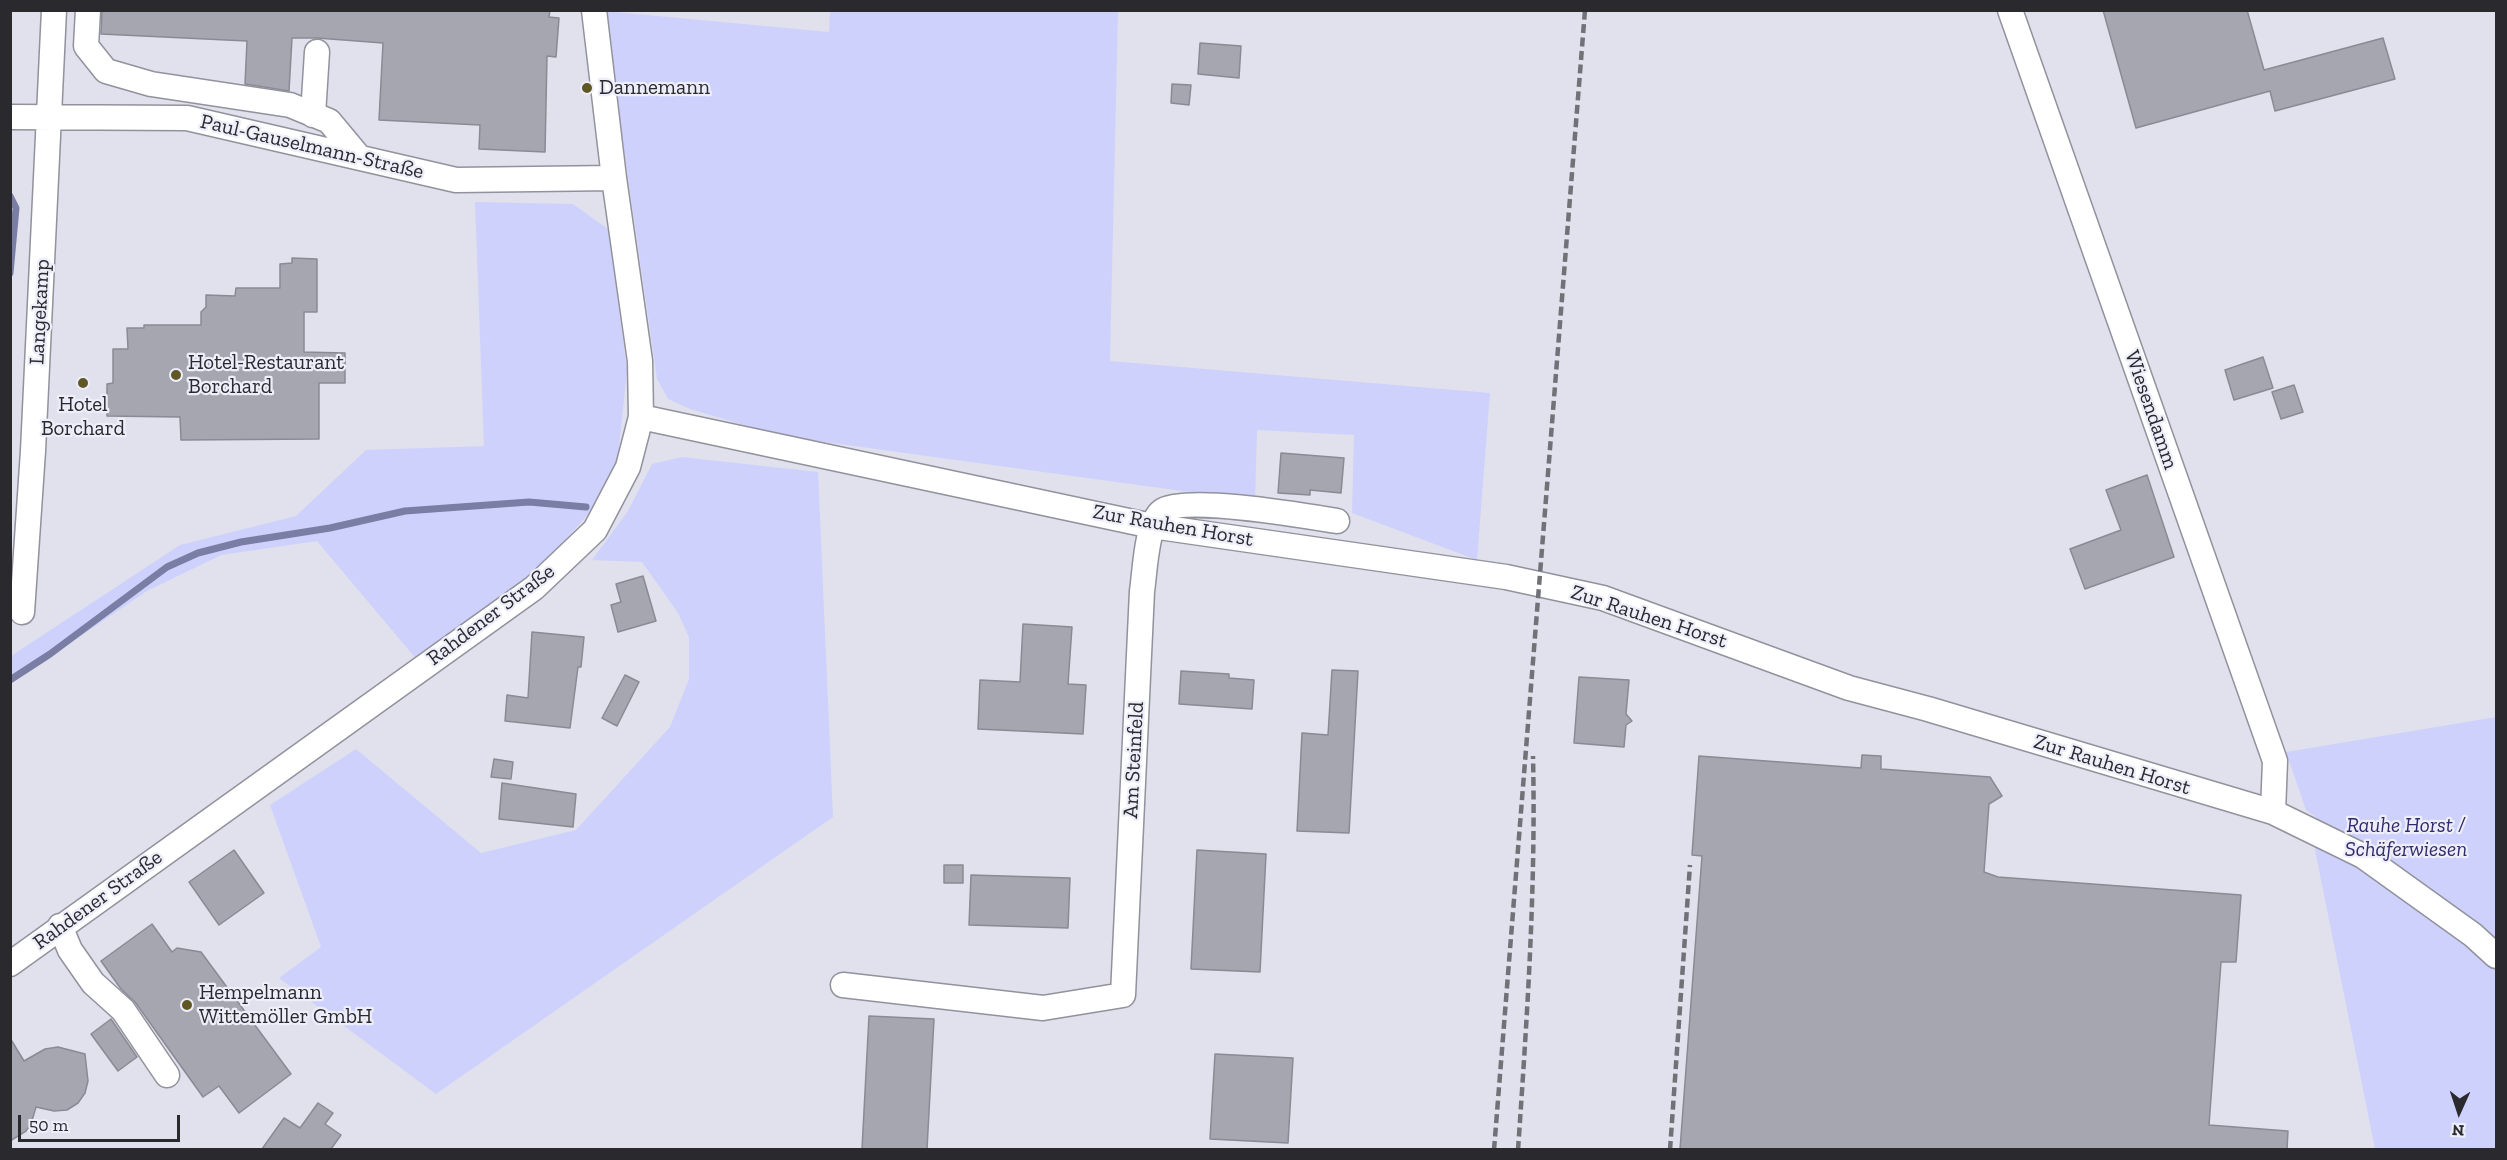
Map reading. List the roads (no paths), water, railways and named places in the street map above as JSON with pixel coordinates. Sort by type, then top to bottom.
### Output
[{"type":"street","name":"Langekamp","points":[[22,612],[33,451],[54,10]]},
{"type":"street","points":[[88,10],[86,46],[106,71],[151,84],[290,105],[329,121],[359,157]]},
{"type":"street","name":"Rahdener Straße","points":[[10,964],[534,588],[595,530],[628,467],[640,417],[640,361],[614,178],[594,10]]},
{"type":"street","name":"Wiesendamm","points":[[2010,10],[2275,761],[2273,812]]},
{"type":"street","points":[[313,115],[316,52]]},
{"type":"street","name":"Paul-Gauselmann-Straße","points":[[10,117],[187,118],[456,180],[614,178]]},
{"type":"street","name":"Zur Rauhen Horst","points":[[640,417],[1152,526],[1506,577],[1603,598],[1849,688],[2273,812],[2363,856],[2473,935],[2496,956]]},
{"type":"street","points":[[1152,526],[1162,511],[1182,505],[1228,507],[1337,521]]},
{"type":"street","name":"Am Steinfeld","points":[[843,985],[1042,1008],[1123,995],[1142,591],[1152,526]]},
{"type":"street","points":[[60,926],[70,950],[93,983],[123,1010],[167,1075]]},
{"type":"waterway","points":[[10,196],[16,208],[10,273]]},
{"type":"waterway","points":[[10,680],[50,654],[167,567],[198,553],[241,542],[330,528],[405,511],[529,502],[586,507]]},
{"type":"railway","points":[[1494,1150],[1585,10]]},
{"type":"railway","points":[[1518,1150],[1532,904],[1533,756]]},
{"type":"railway","points":[[1670,1150],[1690,865]]},
{"type":"place","name":"Dannemann","points":[[587,88]]},
{"type":"place","name":"Hotel-Restaurant Borchard","points":[[176,375]]},
{"type":"place","name":"Hotel Borchard","points":[[83,383]]},
{"type":"place","name":"Hempelmann Wittemöller GmbH","points":[[187,1005]]},
{"type":"park label","name":"Rauhe Horst / Schäferwiesen","points":[[2406,838]]}]
